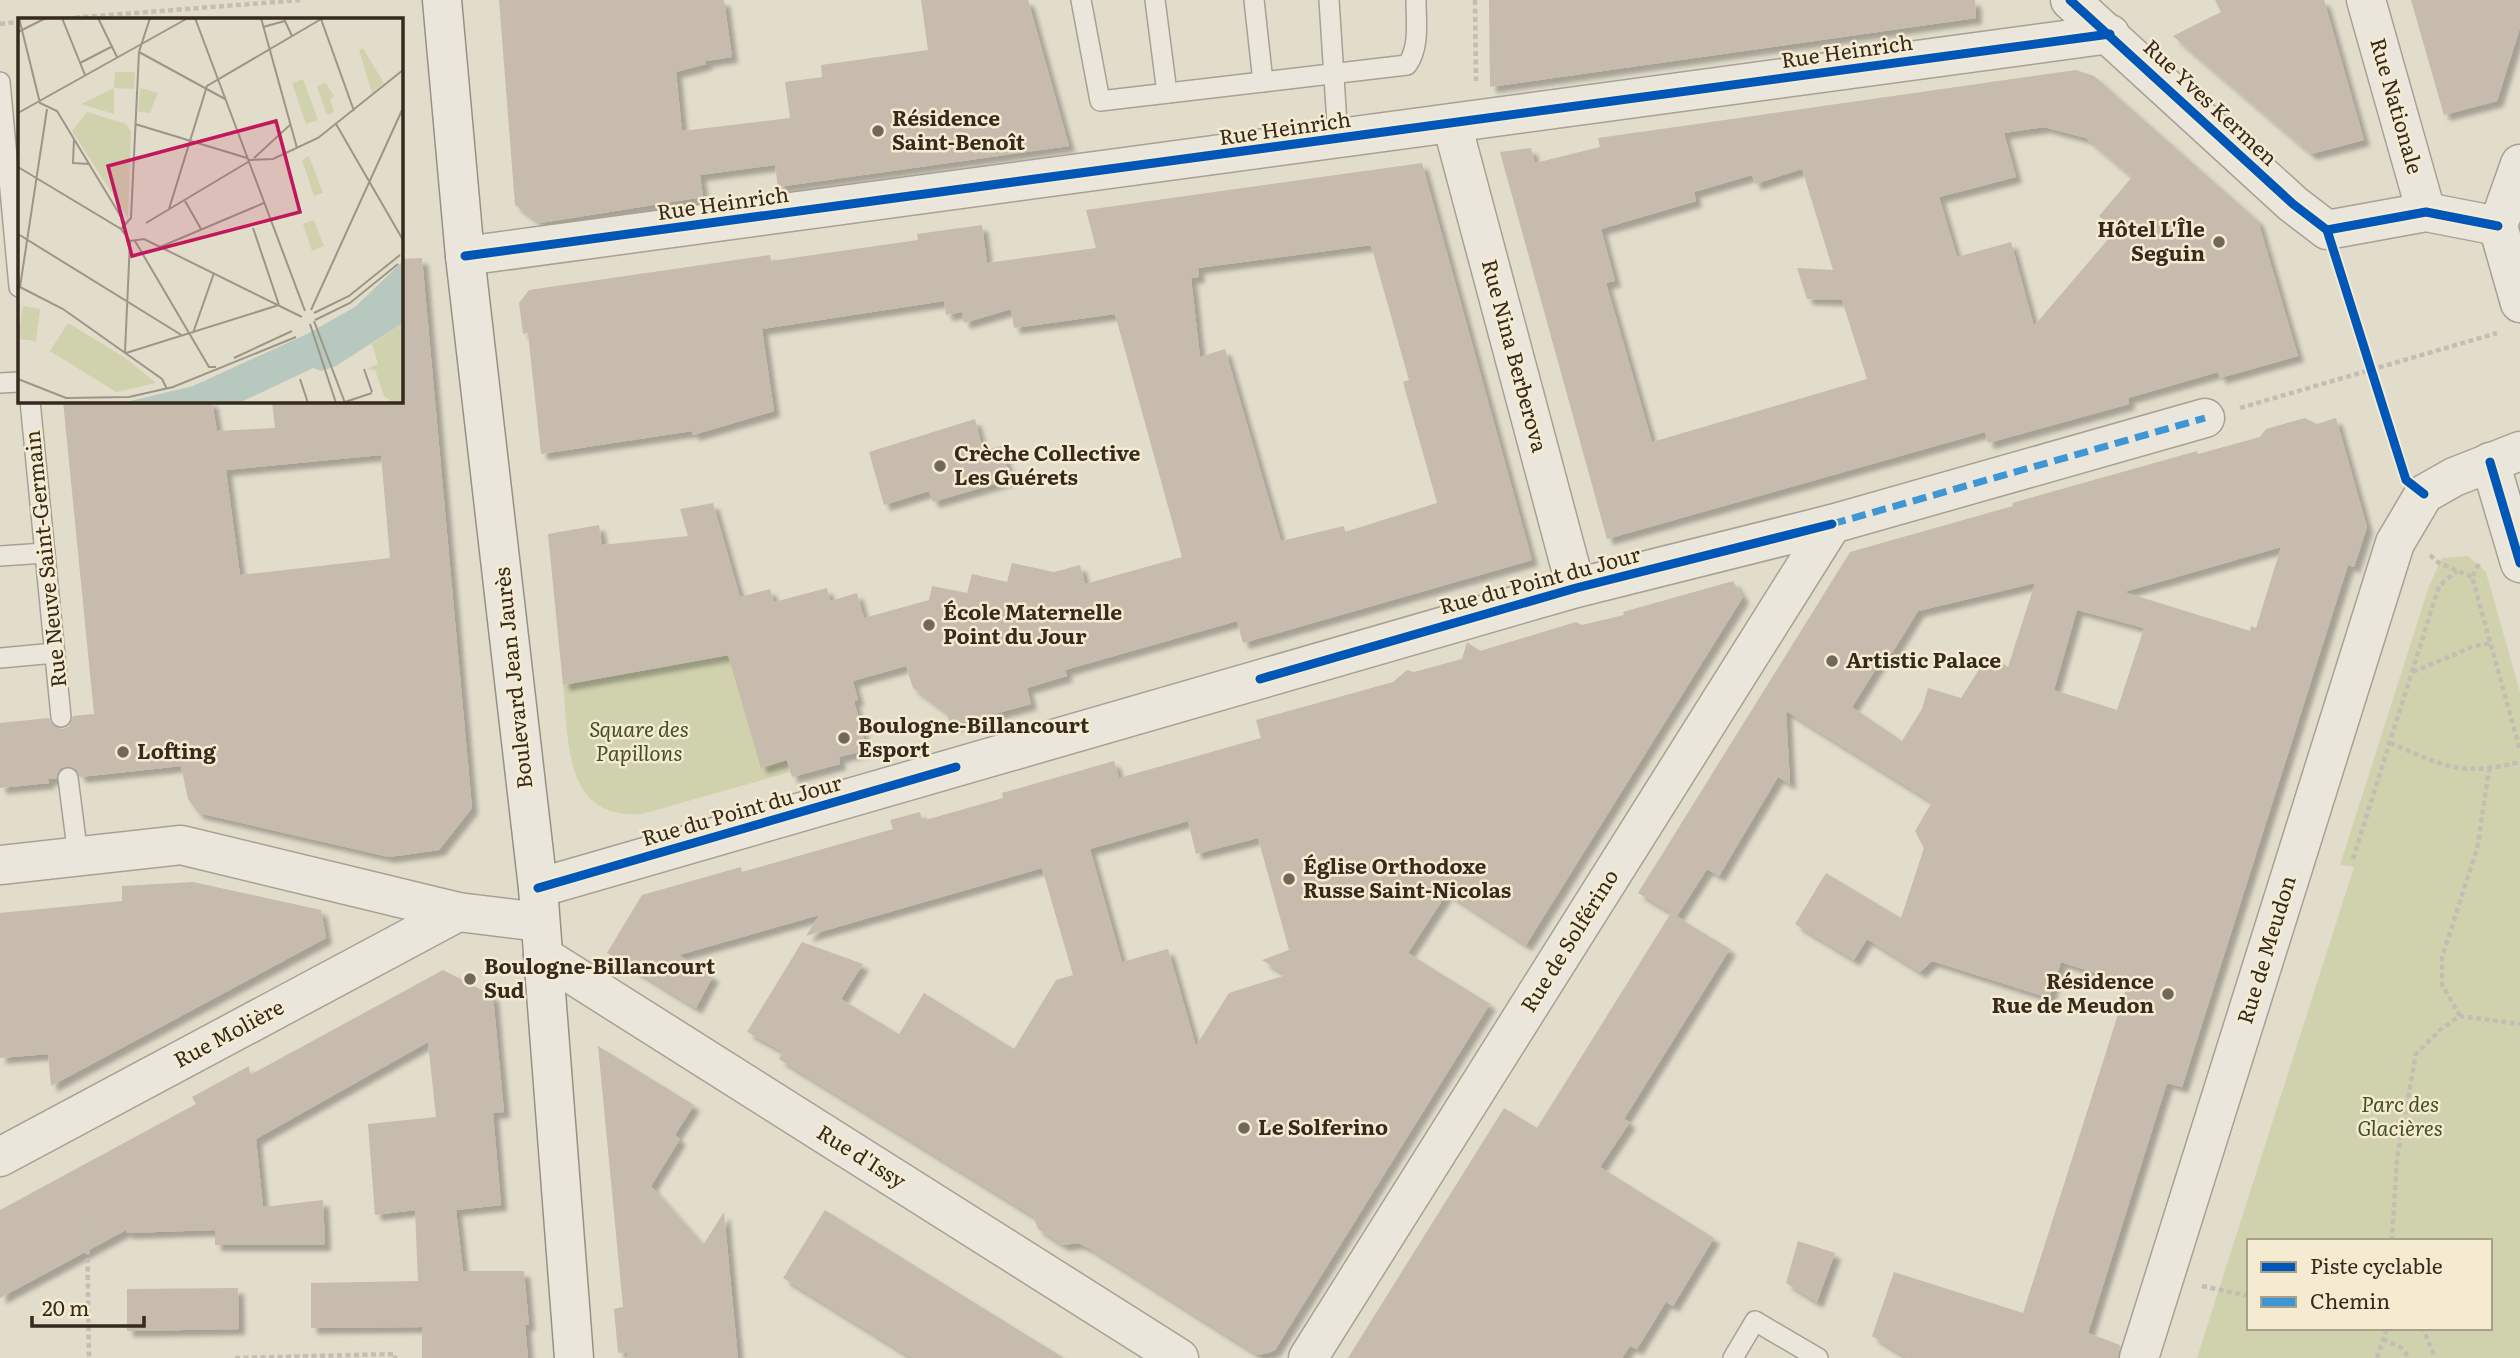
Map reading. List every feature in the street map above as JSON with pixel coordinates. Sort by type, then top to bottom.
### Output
[{"type":"street","name":"Boulevard Jean Jaurès","points":[[442,0],[465,256],[540,922],[574,1358]]},
{"type":"street","name":"Rue Yves Kermen","points":[[2070,0],[2293,204],[2328,230],[2426,212]]},
{"type":"street","name":"Rue Nationale","points":[[2366,0],[2426,212]]},
{"type":"street","name":"Rue Heinrich","points":[[465,256],[2110,34]]},
{"type":"street","name":"Rue Nina Berberova","points":[[1464,122],[1576,588]]},
{"type":"street","points":[[2514,317],[2498,226],[2520,164]]},
{"type":"street","points":[[2426,212],[2498,226]]},
{"type":"street","name":"Rue du Point du Jour","points":[[0,865],[181,845],[458,912],[540,922],[1576,588],[1832,524],[2205,418]]},
{"type":"street","points":[[2505,457],[2517,555]]},
{"type":"street","name":"Rue de Meudon","points":[[2138,1358],[2395,542],[2424,494],[2505,457]]},
{"type":"street","name":"Rue de Solférino","points":[[1308,1358],[1832,524]]},
{"type":"street","name":"Rue Molière","points":[[0,1157],[458,912]]},
{"type":"street","name":"Rue d'Issy","points":[[540,922],[1179,1358]]},
{"type":"lane","points":[[1082,0],[1100,101],[1407,65],[1414,56],[1416,0]]},
{"type":"lane","points":[[1155,0],[1167,93]]},
{"type":"lane","points":[[1254,0],[1263,82]]},
{"type":"lane","points":[[1329,0],[1338,139]]},
{"type":"lane","points":[[0,82],[18,277]]},
{"type":"lane","points":[[0,383],[18,382]]},
{"type":"lane","name":"Rue Neuve Saint-Germain","points":[[30,402],[61,717]]},
{"type":"lane","points":[[0,556],[45,553]]},
{"type":"lane","points":[[0,657],[55,653]]},
{"type":"lane","points":[[68,778],[78,856]]},
{"type":"lane","points":[[1733,1358],[1755,1321],[1818,1358]]},
{"type":"path","points":[[71,18],[301,0]]},
{"type":"path","points":[[1464,122],[1475,0]]},
{"type":"path","points":[[0,24],[18,22]]},
{"type":"path","points":[[2205,418],[2370,370],[2514,317]]},
{"type":"path","points":[[2366,358],[2374,382]]},
{"type":"path","points":[[2517,555],[2478,565],[2472,577],[2520,750]]},
{"type":"path","points":[[2353,859],[2439,586],[2457,571]]},
{"type":"path","points":[[2412,673],[2474,646],[2490,643]]},
{"type":"path","points":[[2390,743],[2436,763],[2468,771],[2489,770],[2520,762]]},
{"type":"path","points":[[2460,1016],[2442,985],[2442,957],[2477,849],[2489,770]]},
{"type":"path","points":[[2392,1239],[2397,1158],[2416,1054],[2441,1029],[2460,1016],[2520,1024]]},
{"type":"path","points":[[87,1224],[89,1358]]},
{"type":"path","points":[[2165,1275],[2219,1291],[2247,1296]]},
{"type":"path","points":[[2376,1358],[2386,1330]]},
{"type":"path","points":[[2423,1330],[2435,1358]]},
{"type":"path","points":[[2383,1339],[2400,1347],[2410,1358]]},
{"type":"path","points":[[235,1358],[395,1354],[395,1358]]},
{"type":"green space","name":"Parc des Glacières","points":[[2468,556],[2486,572],[2520,692],[2520,1358],[2197,1358],[2354,867],[2340,865],[2429,586],[2442,558]]},
{"type":"green space","name":"Square des Papillons","points":[[755,651],[790,772],[642,814],[616,812],[597,804],[584,791],[575,773],[570,752],[563,685]]},
{"type":"building","points":[[499,0],[724,0],[732,57],[706,61],[706,64],[676,72],[682,131],[790,118],[785,82],[822,77],[821,65],[928,50],[921,0],[1028,0],[1069,146],[778,187],[775,165],[700,175],[703,197],[540,223],[515,205]]},
{"type":"building","points":[[1489,0],[1975,0],[1976,18],[1490,87]]},
{"type":"building","points":[[2215,0],[2324,0],[2364,140],[2311,154],[2173,36],[2221,12]]},
{"type":"building","points":[[2411,0],[2520,0],[2520,28],[2497,101],[2444,115]]},
{"type":"building","points":[[2076,70],[2094,76],[2258,221],[2298,356],[2220,378],[2218,372],[2128,398],[2129,404],[1988,443],[1985,432],[1607,539],[1500,152],[1531,148],[1535,163],[1600,147],[1598,138]],"holes":[[[2044,127],[2086,138],[2132,177],[2099,216],[2116,230],[2034,326],[2011,242],[1957,257],[1939,197],[2016,177],[2004,133]],[[1802,169],[1833,270],[1797,268],[1807,299],[1842,300],[1867,379],[1652,442],[1606,283],[1615,281],[1601,229],[1696,201],[1694,192],[1752,175],[1755,184]]]},
{"type":"building","points":[[1422,163],[1532,560],[1243,643],[1237,621],[1065,670],[1067,676],[1027,688],[1031,704],[951,726],[946,712],[913,688],[906,666],[853,681],[858,700],[854,701],[867,750],[839,757],[840,764],[792,777],[787,760],[761,768],[728,655],[563,685],[548,534],[599,525],[602,545],[688,536],[680,509],[713,503],[740,597],[770,589],[774,602],[827,588],[830,601],[857,593],[864,618],[929,600],[932,586],[967,593],[972,574],[1007,582],[1012,563],[1054,572],[1080,565],[1085,584],[1182,557],[1115,314],[1014,328],[1011,309],[964,323],[962,312],[946,315],[944,301],[762,329],[774,411],[693,435],[692,431],[541,454],[528,333],[523,334],[519,303],[529,290],[770,255],[771,261],[918,240],[917,234],[982,225],[987,263],[1096,248],[1086,210]],"holes":[[[1371,245],[1409,380],[1403,382],[1437,503],[1345,532],[1344,526],[1281,541],[1225,349],[1200,357],[1191,278],[1199,277],[1198,268]]]},
{"type":"building","points":[[422,258],[472,808],[439,850],[389,857],[198,813],[188,799],[181,766],[80,777],[77,770],[67,766],[60,769],[56,779],[48,779],[49,783],[0,788],[0,723],[49,718],[52,725],[62,729],[69,726],[73,716],[94,714],[63,402],[212,402],[217,431],[275,428],[272,402],[402,402],[402,259]],"holes":[[[381,455],[390,558],[240,575],[226,470]]]},
{"type":"building","points":[[2305,418],[2317,424],[2336,418],[2367,527],[2354,567],[2348,565],[2182,1087],[2167,1083],[2088,1333],[2120,1345],[2118,1358],[1907,1358],[1872,1336],[1894,1272],[2023,1313],[2128,983],[2061,962],[2049,998],[1932,961],[1920,972],[1867,939],[1854,960],[1795,924],[1826,873],[1901,918],[1924,848],[1915,831],[1932,802],[1786,711],[1790,784],[1778,777],[1719,876],[1707,869],[1677,916],[1638,893],[1850,552],[2197,451],[2198,454],[2260,437],[2266,429]],"holes":[[[2281,547],[2256,628],[2251,626],[2250,631],[2124,592]],[[2035,583],[2008,667],[1988,655],[1961,698],[1928,688],[1922,709],[1902,741],[1852,707],[1887,651],[1892,653],[1918,611]],[[2077,610],[2144,628],[2117,710],[2054,690]]]},
{"type":"building","name":"Crèche Collective Les Guérets","points":[[975,419],[983,451],[1001,446],[1011,479],[933,502],[929,491],[884,505],[869,452]]},
{"type":"building","points":[[1733,581],[1743,597],[1526,945],[1447,893],[1408,953],[1490,1004],[1275,1350],[1268,1353],[1258,1355],[1089,1248],[1078,1243],[1063,1245],[1038,1229],[1033,1216],[779,1059],[783,1052],[747,1032],[802,942],[863,964],[841,999],[899,1034],[924,993],[1014,1049],[1056,980],[1073,975],[1042,868],[806,936],[819,915],[679,955],[713,976],[696,1008],[607,953],[642,895],[741,867],[742,872],[893,829],[890,820],[920,812],[922,821],[1003,798],[1002,793],[1114,761],[1119,778],[1261,738],[1256,720],[1393,682],[1407,670],[1414,672],[1462,659],[1467,642],[1480,651],[1576,622],[1582,625],[1624,615],[1623,612]],"holes":[[[1188,821],[1196,854],[1258,838],[1289,950],[1262,960],[1286,975],[1229,993],[1196,1046],[1168,949],[1122,962],[1090,849]]]},
{"type":"building","points":[[193,882],[321,910],[326,938],[51,1086],[48,1054],[0,1058],[0,913],[122,901],[122,886]]},
{"type":"building","points":[[1671,913],[1730,949],[1624,1119],[1630,1122],[1600,1167],[1714,1238],[1673,1306],[1666,1302],[1637,1349],[1630,1346],[1622,1358],[1348,1358],[1504,1108],[1537,1128]]},
{"type":"building","points":[[443,970],[493,996],[504,1112],[493,1113],[501,1205],[456,1210],[463,1271],[524,1271],[529,1325],[525,1325],[528,1358],[422,1358],[422,1327],[311,1328],[311,1283],[418,1281],[415,1210],[375,1215],[368,1124],[436,1117],[428,1042],[256,1139],[263,1207],[323,1200],[325,1245],[215,1245],[215,1230],[126,1233],[126,1230],[0,1298],[0,1210],[196,1104],[192,1097],[249,1066],[250,1075]]},
{"type":"building","points":[[598,1046],[694,1105],[675,1135],[680,1139],[651,1186],[703,1245],[724,1212],[738,1358],[628,1358],[627,1352],[618,1353],[614,1309],[623,1307]]},
{"type":"building","points":[[825,1210],[1064,1358],[912,1358],[783,1278]]},
{"type":"building","points":[[1798,1241],[1835,1253],[1817,1302],[1786,1283]]},
{"type":"building","points":[[238,1288],[239,1329],[127,1331],[127,1289]]},
{"type":"marked path","points":[[1832,524],[2205,418]]},
{"type":"cycle path","points":[[2070,0],[2293,204],[2327,230]]},
{"type":"cycle path","points":[[465,256],[2110,34]]},
{"type":"cycle path","points":[[2327,230],[2426,212],[2498,226]]},
{"type":"cycle path","points":[[2327,230],[2406,480],[2424,494]]},
{"type":"cycle path","points":[[2490,462],[2520,563]]},
{"type":"cycle path","points":[[1260,679],[1576,588],[1832,524]]},
{"type":"cycle path","points":[[538,888],[956,767]]},
{"type":"place","name":"Résidence Saint-Benoît","points":[[878,131]]},
{"type":"place","name":"Hôtel L'Île Seguin","points":[[2219,242]]},
{"type":"place","name":"Crèche Collective Les Guérets","points":[[940,466]]},
{"type":"place","name":"École Maternelle Point du Jour","points":[[929,625]]},
{"type":"place","name":"Artistic Palace","points":[[1832,661]]},
{"type":"place","name":"Boulogne-Billancourt Esport","points":[[844,738]]},
{"type":"place","name":"Lofting","points":[[123,752]]},
{"type":"place","name":"Église Orthodoxe Russe Saint-Nicolas","points":[[1289,879]]},
{"type":"place","name":"Boulogne-Billancourt Sud","points":[[470,979]]},
{"type":"place","name":"Résidence Rue de Meudon","points":[[2168,994]]},
{"type":"place","name":"Le Solferino","points":[[1244,1128]]}]
